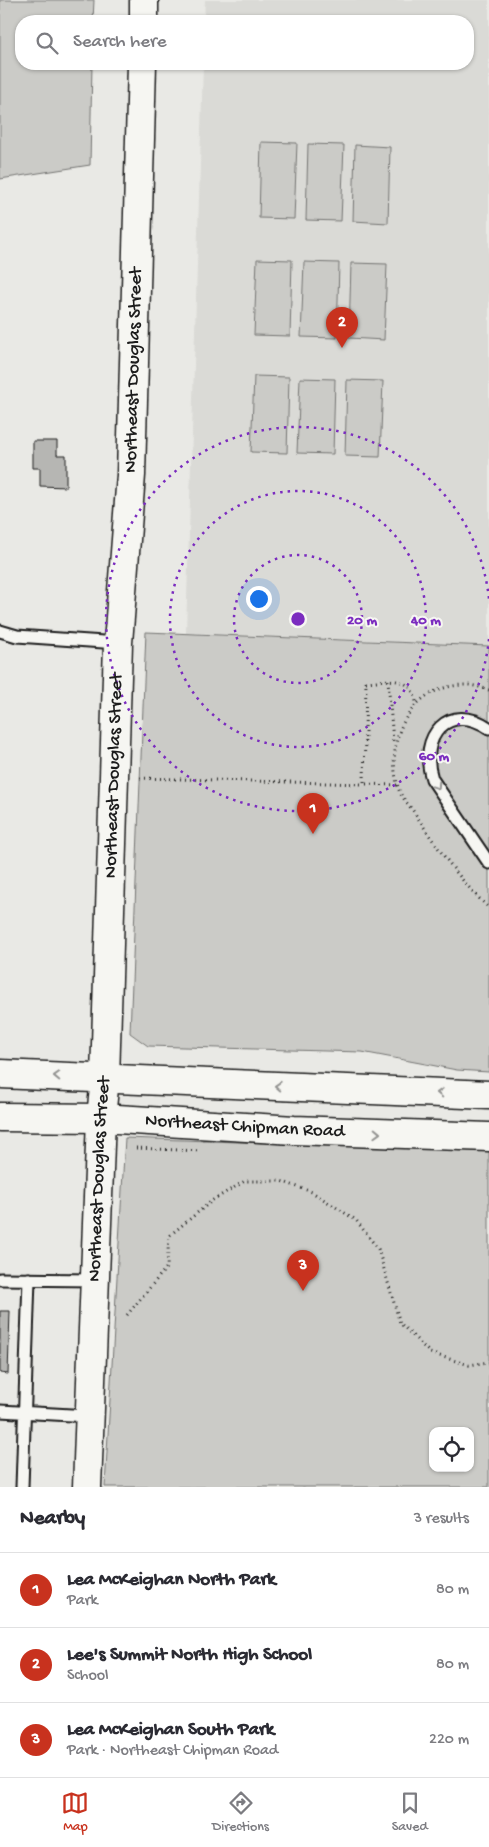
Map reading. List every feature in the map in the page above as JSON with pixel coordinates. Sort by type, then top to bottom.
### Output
[{"type":"main road","points":[[144,0],[144,15]]},
{"type":"main road","name":"Northeast Douglas Street","points":[[86,1487],[101,1118],[105,1078],[118,643],[132,475],[142,70]]},
{"type":"main road","points":[[0,1074],[489,1095]]},
{"type":"main road","name":"Northeast Chipman Road","points":[[0,1117],[101,1118],[294,1130],[489,1137]]},
{"type":"lane","points":[[0,631],[17,636],[118,643]]},
{"type":"lane","points":[[489,728],[477,720],[457,719],[442,725],[429,742],[427,763],[432,779],[489,863]]},
{"type":"lane","points":[[0,1279],[95,1280]]},
{"type":"lane","points":[[22,1487],[29,1279]]},
{"type":"lane","points":[[0,1411],[89,1416]]},
{"type":"path","points":[[364,784],[366,682],[395,679],[406,684],[415,694],[416,703]]},
{"type":"path","points":[[388,680],[394,748]]},
{"type":"path","points":[[140,778],[397,785]]},
{"type":"path","points":[[127,1315],[168,1267],[169,1236],[213,1200],[245,1181],[281,1181],[312,1192],[356,1220],[378,1249],[400,1323],[430,1354],[469,1365],[489,1362]]},
{"type":"shaded area","points":[[0,0],[94,0],[93,15],[15,15],[15,70],[92,70],[90,165],[0,179]]},
{"type":"shaded area","points":[[205,0],[489,0],[489,646],[186,633],[203,70],[474,70],[474,15],[204,15]]},
{"type":"shaded area","points":[[261,142],[297,143],[294,219],[259,218]]},
{"type":"shaded area","points":[[308,144],[344,145],[341,221],[306,220]]},
{"type":"shaded area","points":[[355,145],[390,147],[388,223],[353,221]]},
{"type":"shaded area","points":[[257,259],[292,260],[290,336],[254,335]]},
{"type":"shaded area","points":[[304,262],[339,263],[337,338],[301,337]]},
{"type":"shaded area","points":[[351,263],[387,264],[384,340],[349,338]]},
{"type":"shaded area","points":[[254,376],[289,377],[287,453],[251,452]]},
{"type":"shaded area","points":[[300,378],[335,379],[333,454],[297,453]]},
{"type":"shaded area","points":[[347,380],[383,381],[380,457],[345,456]]},
{"type":"shaded area","points":[[146,632],[489,646],[489,1072],[457,1070],[362,1052],[148,1046],[130,1033]]},
{"type":"shaded area","points":[[125,1138],[489,1151],[489,1487],[105,1487]]},
{"type":"building","points":[[33,441],[57,441],[57,455],[66,455],[66,487],[40,486],[40,468],[33,468]]},
{"type":"building","points":[[0,1311],[10,1311],[8,1374],[0,1373]]},
{"type":"place","name":"Lee's Summit North High School","points":[[342,348]]},
{"type":"place","name":"Lea McKeighan North Park","points":[[313,834]]},
{"type":"place","name":"Lea McKeighan South Park","points":[[303,1291]]}]
